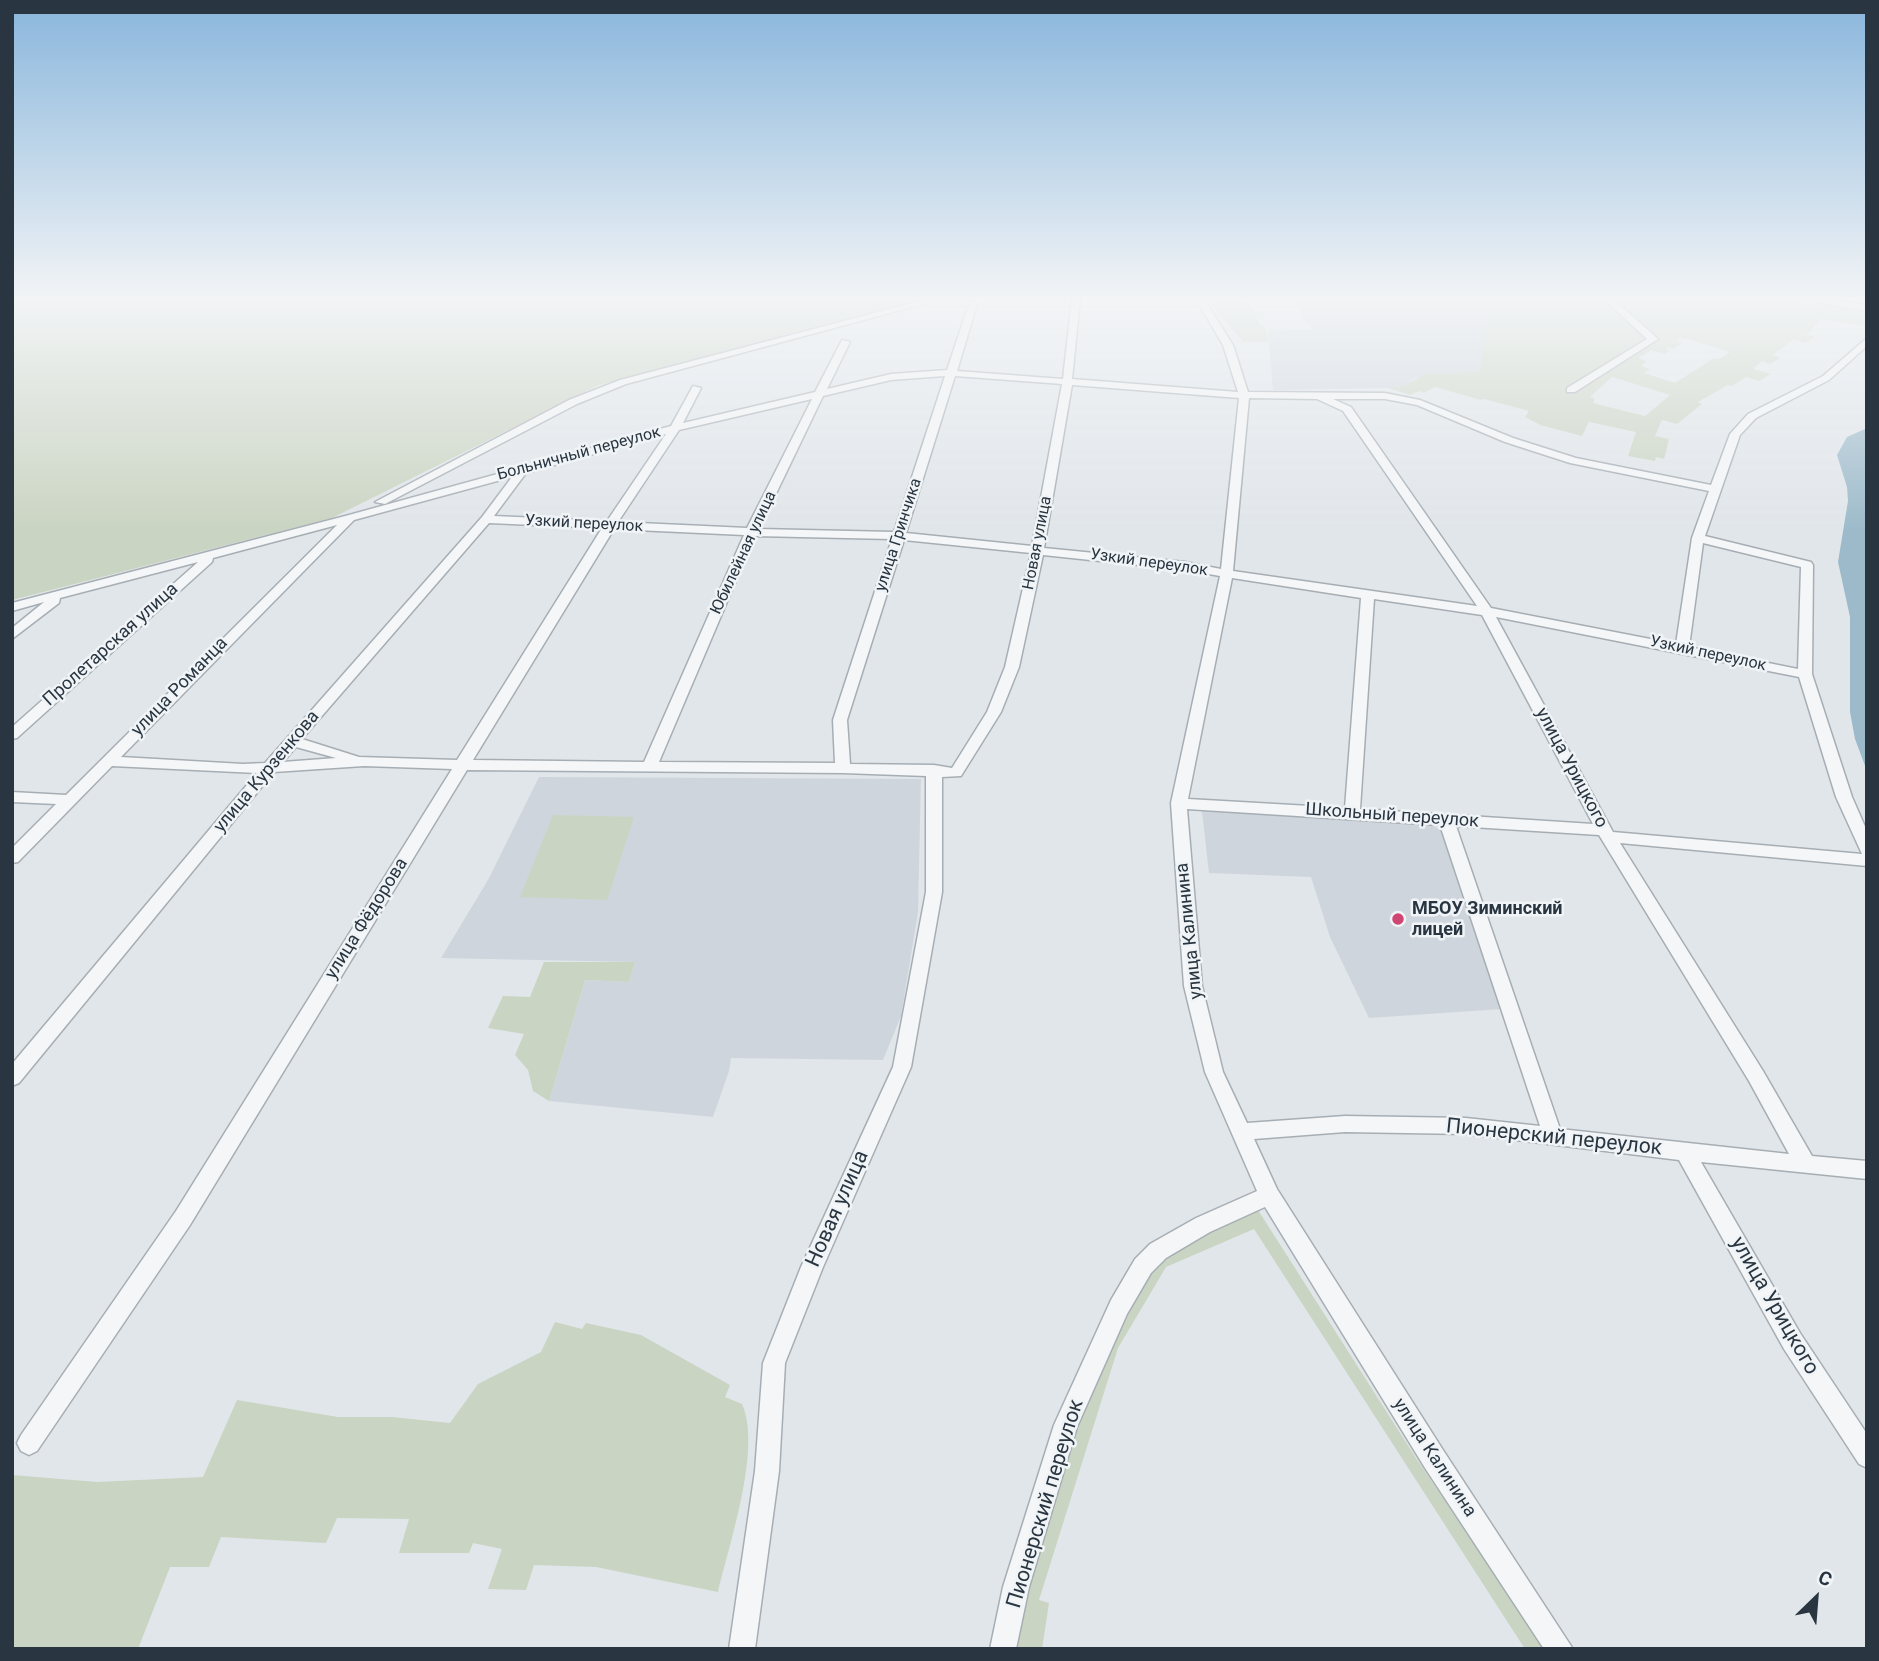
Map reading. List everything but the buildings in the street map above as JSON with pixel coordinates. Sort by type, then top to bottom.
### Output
[{"type":"street","points":[[12,607],[211,557],[350,518],[573,402],[644,377]]},
{"type":"street","name":"Юбилейная улица","points":[[649,767],[751,532],[829,377]]},
{"type":"street","name":"Больничный переулок","points":[[350,518],[674,428],[892,377]]},
{"type":"street","name":"улица Гринчика","points":[[843,768],[840,720],[948,377]]},
{"type":"street","name":"Больничный переулок","points":[[987,377],[1244,395],[1385,396],[1420,403],[1509,440],[1574,461],[1717,489]]},
{"type":"street","name":"Новая улица","points":[[742,1649],[767,1471],[774,1363],[812,1267],[902,1067],[934,892],[934,770],[956,773],[993,712],[1012,667],[1038,549],[1068,377]]},
{"type":"street","name":"улица Калинина","points":[[1238,377],[1244,395],[1227,574],[1179,803],[1193,986],[1214,1072],[1269,1195],[1434,1459],[1560,1649]]},
{"type":"street","points":[[1571,390],[1593,377]]},
{"type":"street","points":[[1682,648],[1698,538],[1735,434],[1752,416],[1827,377]]},
{"type":"street","name":"улица Фёдорова","points":[[29,1443],[183,1218],[610,525],[674,428],[696,388]]},
{"type":"street","points":[[1314,394],[1347,409],[1356,394]]},
{"type":"street","name":"улица Урицкого","points":[[1347,409],[1487,612],[1606,834],[1756,1076],[1805,1163]]},
{"type":"street","name":"улица Курзенкова","points":[[12,1078],[292,741],[485,519],[523,469]]},
{"type":"street","name":"улица Романца","points":[[12,858],[350,518]]},
{"type":"street","name":"Узкий переулок","points":[[485,519],[751,532],[900,536],[1185,566],[1487,612],[1805,674]]},
{"type":"street","points":[[1698,538],[1807,565],[1805,674],[1840,786],[1867,850]]},
{"type":"street","name":"Пролетарская улица","points":[[12,734],[211,557]]},
{"type":"street","points":[[1352,812],[1368,595]]},
{"type":"street","points":[[12,635],[60,596]]},
{"type":"street","points":[[292,741],[364,761]]},
{"type":"street","points":[[108,761],[243,769],[364,761],[461,765],[934,770]]},
{"type":"street","points":[[12,797],[67,800]]},
{"type":"street","name":"Школьный переулок","points":[[1179,803],[1352,812],[1867,860]]},
{"type":"street","points":[[1446,820],[1553,1137]]},
{"type":"street","name":"Пионерский переулок","points":[[1241,1132],[1358,1124],[1466,1126],[1867,1170]]},
{"type":"street","name":"улица Урицкого","points":[[1685,1152],[1792,1341],[1867,1456]]},
{"type":"street","name":"Пионерский переулок","points":[[1003,1649],[1016,1587],[1066,1425],[1115,1317],[1143,1266],[1158,1251],[1203,1225],[1269,1195]]},
{"type":"shaded area","points":[[1272,377],[1435,377],[1415,378],[1403,386],[1388,388],[1273,390]]},
{"type":"shaded area","points":[[539,777],[921,779],[918,912],[901,1016],[883,1060],[731,1058],[713,1117],[549,1101],[585,980],[629,982],[635,962],[441,958],[488,880]]},
{"type":"shaded area","name":"МБОУ Зиминский лицей","points":[[1202,811],[1428,823],[1444,832],[1502,1009],[1369,1018],[1330,937],[1311,877],[1209,873]]},
{"type":"green space","points":[[12,377],[631,377],[599,385],[332,518],[12,600]]},
{"type":"green space","points":[[1420,377],[1655,377],[1675,383],[1685,377],[1767,377],[1759,381],[1746,377],[1732,386],[1728,385],[1698,402],[1702,404],[1677,424],[1662,420],[1655,436],[1669,439],[1664,459],[1656,457],[1655,461],[1628,456],[1636,432],[1589,422],[1582,436],[1540,425],[1525,417],[1529,411],[1484,399],[1435,387],[1424,393],[1419,391],[1410,395],[1388,388],[1403,386]],"holes":[[[1612,377],[1670,395],[1645,416],[1593,403],[1595,399],[1590,397]]]},
{"type":"green space","points":[[553,815],[634,817],[607,900],[520,897]]},
{"type":"green space","points":[[544,962],[635,962],[629,982],[585,980],[549,1101],[533,1091],[528,1070],[515,1055],[524,1034],[488,1028],[503,996],[530,997]]},
{"type":"green space","points":[[1258,1210],[1416,1458],[1545,1649],[1525,1649],[1254,1229],[1166,1267],[1118,1348],[1039,1600],[1049,1603],[1042,1649],[1017,1649],[1047,1521],[1074,1437],[1108,1356],[1143,1286],[1158,1264],[1174,1251]]},
{"type":"green space","points":[[555,1322],[582,1329],[586,1323],[641,1335],[730,1385],[725,1397],[742,1404],[747,1423],[746,1470],[742,1497],[718,1592],[596,1567],[534,1565],[526,1590],[488,1589],[502,1549],[473,1543],[469,1553],[399,1553],[409,1519],[337,1518],[326,1543],[221,1537],[209,1567],[170,1567],[138,1649],[12,1649],[12,1475],[97,1482],[203,1477],[237,1400],[338,1417],[392,1417],[450,1423],[478,1384],[541,1352]]},
{"type":"water","points":[[1867,428],[1867,771],[1855,739],[1850,712],[1850,617],[1838,562],[1848,501],[1847,487],[1837,455],[1847,437]]},
{"type":"place","name":"МБОУ Зиминский лицей","points":[[1398,919]]}]
